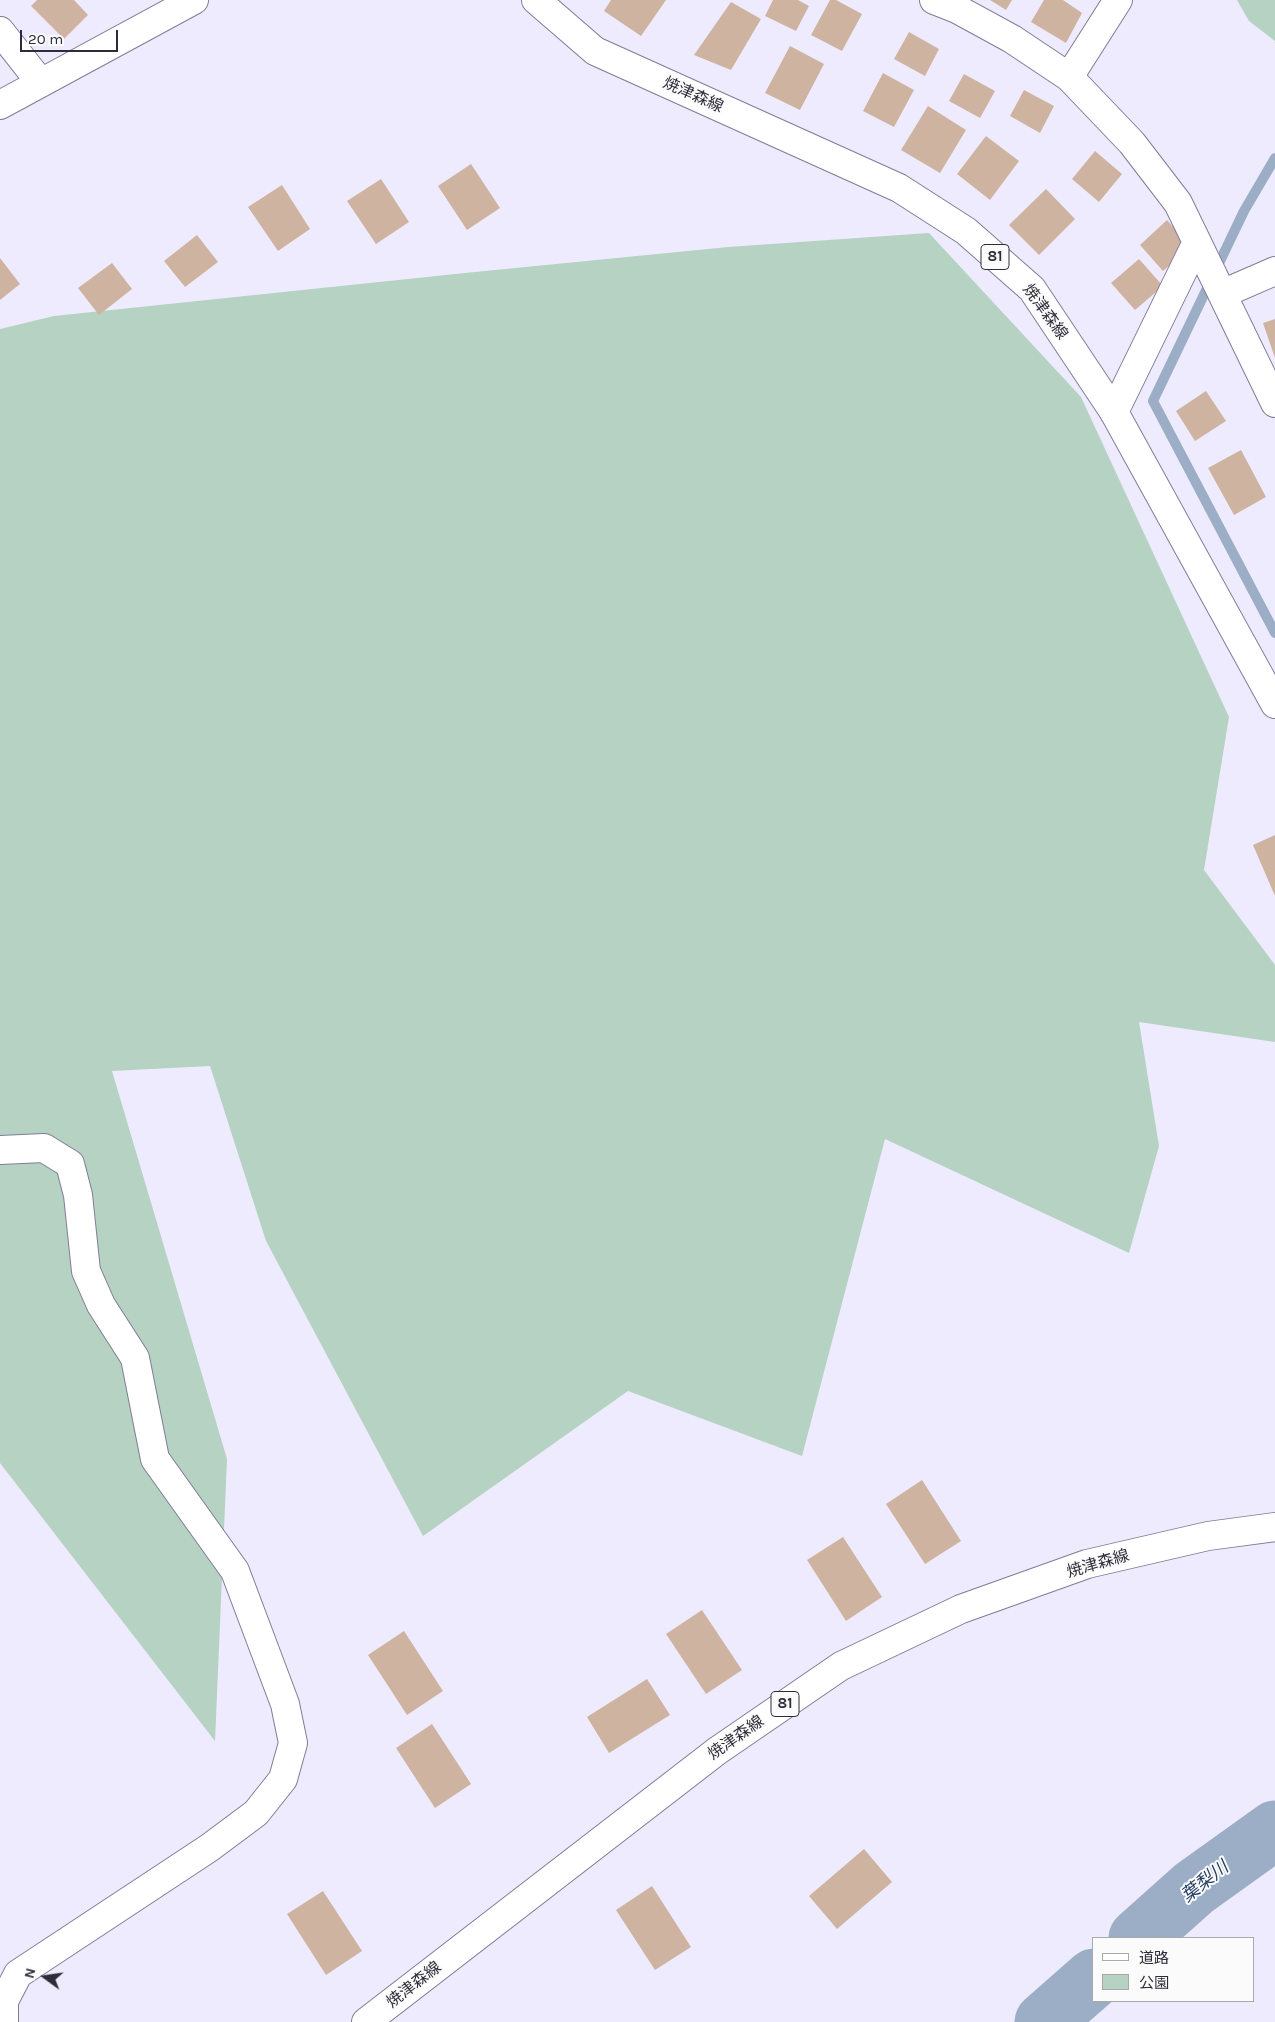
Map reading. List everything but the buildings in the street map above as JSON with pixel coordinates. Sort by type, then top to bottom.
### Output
[{"type":"street","points":[[0,105],[194,0]]},
{"type":"street","name":"焼津森線","points":[[536,0],[595,51],[899,188],[966,231],[1032,289],[1114,412],[1275,704]]},
{"type":"street","points":[[934,0],[957,9],[1012,39],[1069,77],[1132,143],[1178,203],[1196,244],[1275,403]]},
{"type":"street","points":[[1069,77],[1118,0]]},
{"type":"street","points":[[0,32],[41,83]]},
{"type":"street","points":[[1114,412],[1196,244]]},
{"type":"street","points":[[1222,294],[1275,271]]},
{"type":"street","points":[[0,1150],[44,1148],[70,1164],[78,1195],[86,1271],[101,1305],[135,1358],[155,1459],[235,1571],[285,1704],[293,1743],[283,1779],[256,1813],[209,1848],[18,1974],[4,2001],[4,2022]]},
{"type":"street","name":"焼津森線","points":[[366,2022],[717,1750],[841,1666],[961,1609],[1088,1564],[1208,1536],[1275,1527]]},
{"type":"green space","points":[[1237,0],[1275,0],[1275,41],[1249,21]]},
{"type":"green space","points":[[929,233],[1081,397],[1229,717],[1204,870],[1275,965],[1275,1042],[1139,1022],[1159,1146],[1129,1253],[885,1139],[802,1456],[628,1391],[423,1536],[266,1241],[210,1066],[112,1071],[227,1459],[215,1741],[0,1463],[0,329],[54,316],[465,273],[728,247]]},
{"type":"waterway","points":[[1275,158],[1244,211],[1153,401],[1275,633]]},
{"type":"waterway","name":"葉梨川","points":[[1139,1937],[1194,1888],[1275,1830]]},
{"type":"waterway","name":"葉梨川","points":[[1044,2022],[1092,1980]]}]
